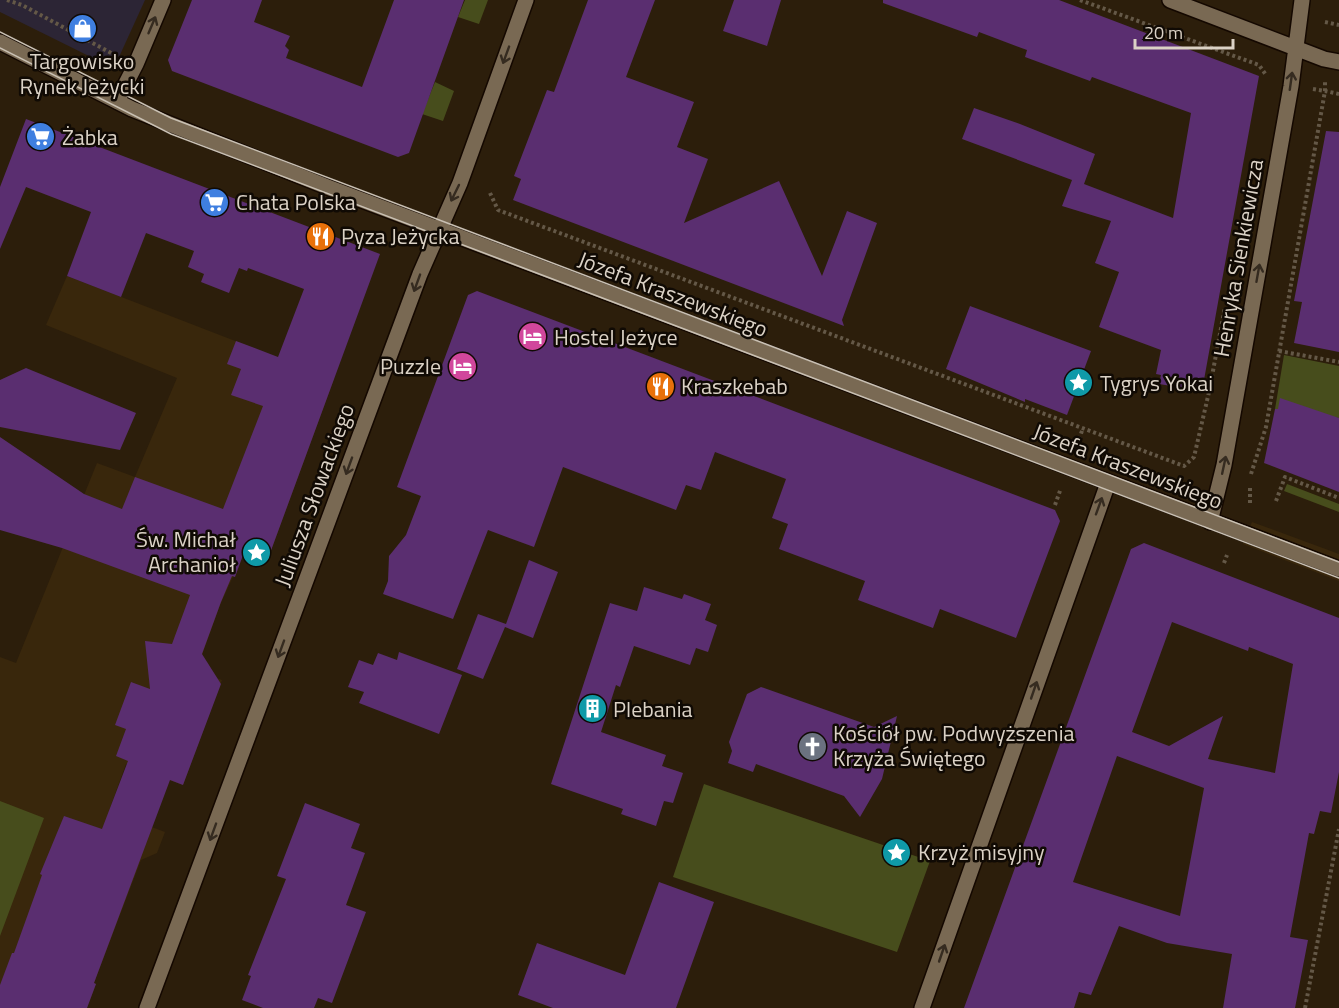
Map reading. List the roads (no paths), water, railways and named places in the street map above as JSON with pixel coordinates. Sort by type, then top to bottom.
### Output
[{"type":"street","points":[[117,101],[163,0]]},
{"type":"street","name":"Juliusza Słowackiego","points":[[147,1008],[438,229],[460,183],[526,0]]},
{"type":"street","points":[[1170,0],[1296,46],[1324,59],[1339,62]]},
{"type":"street","name":"Henryka Sienkiewicza","points":[[1210,522],[1224,465],[1302,0]]},
{"type":"street","name":"Józefa Kraszewskiego","points":[[0,42],[117,101],[330,188],[1339,569]]},
{"type":"street","points":[[922,1008],[1108,483]]},
{"type":"tram line","points":[[0,32],[171,118],[1339,562]]},
{"type":"tram line","points":[[0,48],[171,134],[1339,578]]},
{"type":"place","name":"Targowisko Rynek Jeżycki","points":[[82,29]]},
{"type":"place","name":"Żabka","points":[[41,137]]},
{"type":"place","name":"Chata Polska","points":[[215,202]]},
{"type":"place","name":"Pyza Jeżycka","points":[[320,236]]},
{"type":"place","name":"Hostel Jeżyce","points":[[533,337]]},
{"type":"place","name":"Puzzle","points":[[462,366]]},
{"type":"place","name":"Tygrys Yokai","points":[[1079,383]]},
{"type":"place","name":"Kraszkebab","points":[[660,386]]},
{"type":"place","name":"Św. Michał Archanioł","points":[[257,552]]},
{"type":"place","name":"Plebania","points":[[592,709]]},
{"type":"place","name":"Kościół pw. Podwyższenia Krzyża Świętego","points":[[812,746]]},
{"type":"place","name":"Krzyż misyjny","points":[[897,852]]}]
